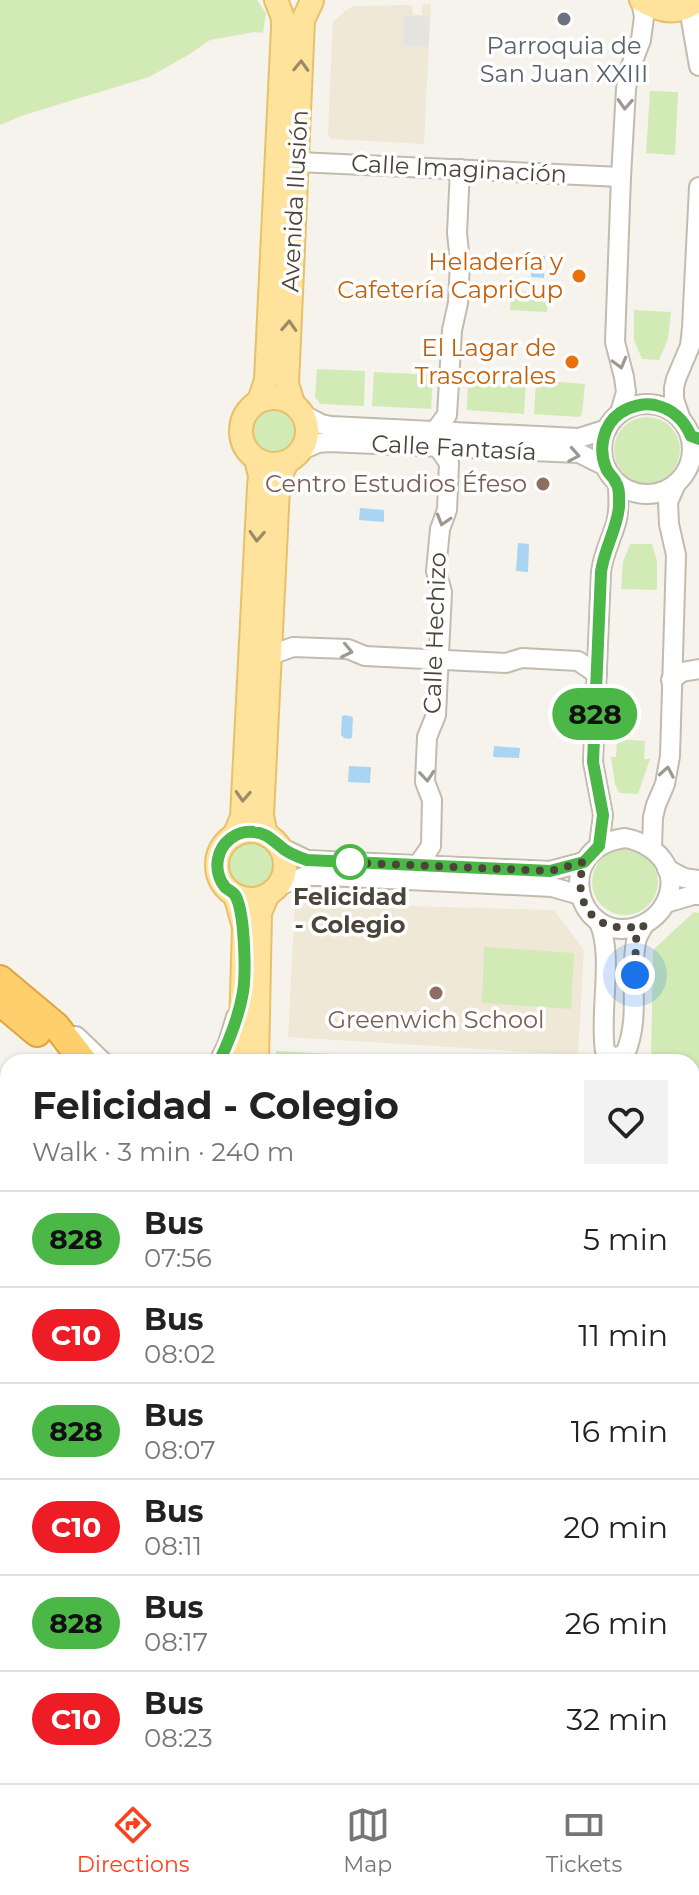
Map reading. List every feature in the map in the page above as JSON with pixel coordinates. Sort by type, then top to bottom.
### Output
[{"type":"highway","points":[[2,988],[58,1054]]},
{"type":"highway","points":[[2,988],[56,1026],[78,1054]]},
{"type":"main road","points":[[278,0],[293,4],[313,0]]},
{"type":"main road","name":"Avenida Ilusión","points":[[259,401],[266,373],[283,18],[278,0]]},
{"type":"main road","name":"Avenida Ilusión","points":[[298,409],[287,384],[287,374],[303,20],[313,0]]},
{"type":"main road","points":[[641,0],[659,10],[678,11],[698,1]]},
{"type":"main road","points":[[257,1054],[260,913],[286,867],[284,856],[273,841],[262,816],[278,488],[281,475],[294,456],[308,433],[298,409],[276,397],[259,401],[251,407],[241,424],[243,444],[248,452],[256,459],[277,464],[294,456]]},
{"type":"main road","points":[[234,836],[242,817],[260,476],[256,459]]},
{"type":"main road","points":[[273,841],[256,832],[244,832],[226,842],[217,861],[221,881],[235,895],[256,899],[273,891]]},
{"type":"main road","points":[[235,895],[244,927],[240,1054]]},
{"type":"street","points":[[620,413],[626,392],[615,342],[621,177],[626,89],[629,71],[641,40],[644,17],[641,0]]},
{"type":"street","points":[[698,1],[691,20],[699,66]]},
{"type":"street","name":"Calle Imaginación","points":[[298,162],[621,177]]},
{"type":"street","points":[[436,439],[447,415],[452,330],[458,303],[460,169]]},
{"type":"street","points":[[680,417],[674,388],[690,346],[699,187]]},
{"type":"street","points":[[649,404],[666,407],[680,417],[695,437],[694,469],[675,486],[655,494],[634,493],[618,484],[605,466],[602,441],[620,413],[633,406],[649,404]]},
{"type":"street","name":"Calle Fantasía","points":[[298,409],[321,424],[331,426],[579,453],[605,466]]},
{"type":"street","name":"Calle Fantasía","points":[[294,456],[318,443],[329,442],[579,438],[607,429]]},
{"type":"street","name":"Calle Hechizo","points":[[417,866],[431,846],[432,800],[425,782],[427,737],[436,715],[442,592],[436,571],[440,529],[447,510],[449,463],[436,439]]},
{"type":"street","points":[[599,846],[603,815],[593,762],[601,572],[603,555],[617,521],[618,484]]},
{"type":"street","points":[[652,847],[653,817],[665,784],[670,756],[676,555],[668,502],[675,486]]},
{"type":"street","points":[[271,655],[293,647],[348,649],[365,656],[506,663],[522,658],[578,661],[597,674]]},
{"type":"street","points":[[671,680],[682,672],[699,669]]},
{"type":"street","points":[[599,922],[614,928],[629,929],[644,925],[657,916],[666,903],[672,885],[661,857],[652,847],[625,838],[611,840],[599,846],[584,862],[579,878],[580,895],[606,937],[602,1031],[608,1054]]},
{"type":"street","points":[[273,841],[307,860],[553,871],[584,862]]},
{"type":"street","points":[[667,869],[684,878],[699,880]]},
{"type":"street","points":[[273,891],[306,876],[327,876],[552,887],[580,895]]},
{"type":"street","points":[[666,903],[699,895]]},
{"type":"street","points":[[625,1054],[633,1025],[636,939],[644,925]]},
{"type":"street","points":[[2,988],[40,1000],[95,1054]]},
{"type":"street","points":[[223,1054],[243,992]]},
{"type":"shaded area","points":[[431,4],[424,144],[331,139],[328,134],[333,22],[354,6],[412,5],[413,15],[422,15],[422,5]]},
{"type":"shaded area","points":[[404,16],[430,17],[428,47],[403,46]]},
{"type":"shaded area","name":"Greenwich School","points":[[295,903],[554,910],[584,950],[578,1054],[288,1037]]},
{"type":"green space","points":[[0,0],[257,0],[266,13],[263,33],[210,40],[149,77],[0,125]]},
{"type":"green space","points":[[650,91],[678,92],[675,155],[646,153]]},
{"type":"green space","points":[[511,291],[548,293],[547,312],[510,310]]},
{"type":"green space","points":[[634,310],[671,312],[668,339],[659,360],[642,359],[634,340]]},
{"type":"green space","points":[[317,369],[365,371],[364,406],[320,404],[315,397]]},
{"type":"green space","points":[[374,372],[433,375],[431,409],[372,406]]},
{"type":"green space","points":[[468,377],[526,379],[524,414],[467,410]]},
{"type":"green space","points":[[536,380],[585,384],[582,414],[579,417],[534,414]]},
{"type":"green space","points":[[274,405],[292,412],[299,430],[292,448],[274,455],[256,448],[249,430],[256,412]]},
{"type":"green space","points":[[647,417],[670,427],[680,450],[670,473],[647,483],[624,473],[614,450],[624,427]]},
{"type":"green space","points":[[630,544],[652,544],[657,561],[657,590],[621,589],[623,562]]},
{"type":"green space","points":[[617,739],[645,741],[644,759],[650,759],[638,794],[619,793],[615,784],[611,757],[616,757]]},
{"type":"green space","points":[[252,840],[269,847],[276,864],[269,881],[252,888],[235,881],[228,864],[235,847]]},
{"type":"green space","points":[[631,849],[649,858],[656,869],[656,895],[649,906],[638,913],[619,915],[601,906],[594,895],[592,876],[601,858],[612,851]]},
{"type":"green space","points":[[694,912],[699,913],[699,1054],[651,1054],[653,950]]},
{"type":"green space","points":[[484,947],[574,953],[571,1009],[482,1003]]},
{"type":"green space","points":[[276,1051],[334,1054],[276,1054]]},
{"type":"water","points":[[532,256],[545,256],[544,278],[531,277]]},
{"type":"water","points":[[360,508],[384,510],[384,522],[359,520]]},
{"type":"water","points":[[518,543],[529,544],[528,572],[516,571]]},
{"type":"water","points":[[342,716],[353,717],[350,739],[341,735]]},
{"type":"water","points":[[494,746],[520,748],[519,758],[493,757]]},
{"type":"water","points":[[349,766],[371,767],[370,783],[348,782]]},
{"type":"bus line","name":"828","points":[[223,1054],[243,992],[244,927],[235,895],[221,881],[217,861],[226,842],[234,836],[244,832],[266,835],[280,847],[307,860],[550,871],[584,862],[599,846],[603,815],[593,762],[601,572],[603,555],[617,521],[619,505],[618,484],[605,466],[602,441],[620,413],[633,406],[649,404],[666,407],[680,417],[691,436],[699,439]]},
{"type":"place","name":"Parroquia de San Juan XXIII","points":[[564,19]]},
{"type":"place","name":"Heladería y Cafetería CapriCup","points":[[579,276]]},
{"type":"place","name":"El Lagar de Trascorrales","points":[[572,362]]},
{"type":"place","name":"Centro Estudios Éfeso","points":[[543,484]]},
{"type":"place","name":"Felicidad - Colegio","points":[[350,862]]},
{"type":"place","name":"Greenwich School","points":[[436,993]]},
{"type":"route","points":[[350,862],[337,862],[553,871],[584,862],[579,878],[580,895],[587,910],[599,922],[614,928],[629,929],[644,925],[636,939],[635,975]]}]
